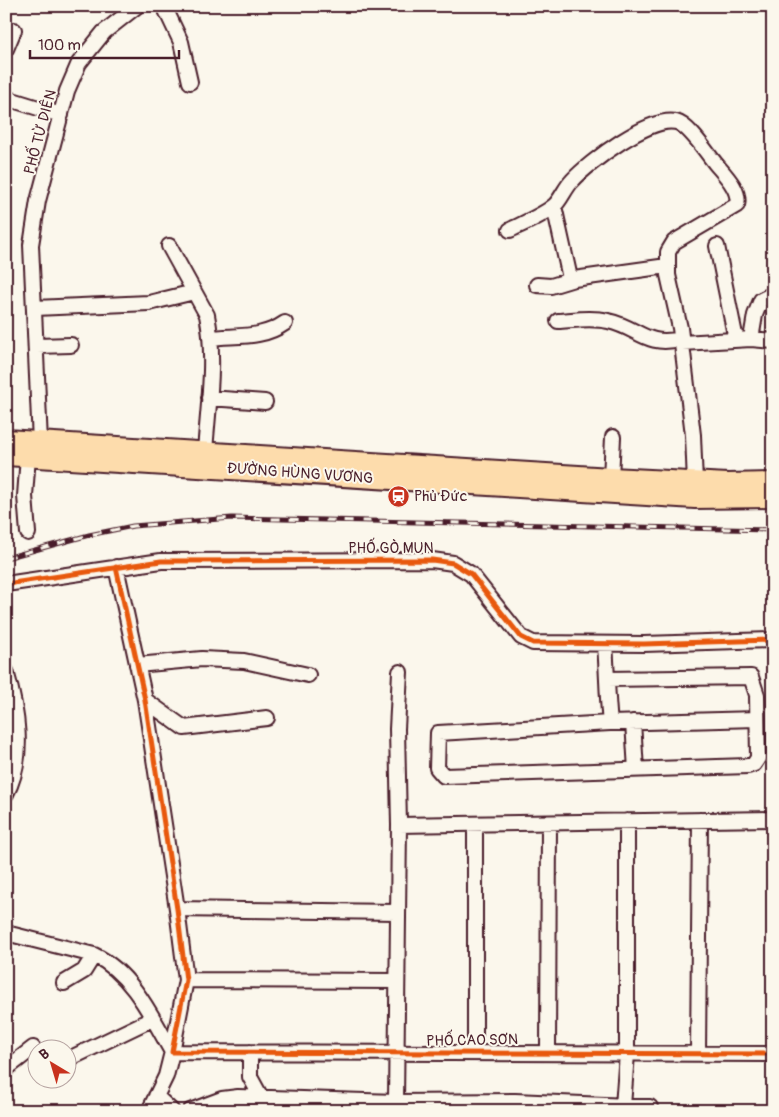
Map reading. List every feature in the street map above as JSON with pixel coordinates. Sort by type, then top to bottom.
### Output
[{"type":"highway","name":"ĐƯỜNG HÙNG VƯƠNG","points":[[6,440],[34,449],[695,498],[773,497]]},
{"type":"highway","name":"ĐƯỜNG HÙNG VƯƠNG","points":[[6,455],[34,449],[205,452],[695,483],[773,483]]},
{"type":"street","name":"PHỐ TỪ DIÊN","points":[[28,533],[25,496],[34,449],[36,346],[31,245],[38,201],[67,91],[83,58],[104,32],[137,6]]},
{"type":"street","points":[[164,6],[181,42],[190,82]]},
{"type":"street","points":[[6,49],[14,30]]},
{"type":"street","points":[[6,98],[61,115]]},
{"type":"street","points":[[510,230],[554,206],[572,180],[602,157],[650,125],[663,121],[676,122],[685,127],[731,184],[739,198],[737,205],[674,242],[668,252],[667,266],[681,341],[693,435],[695,483]]},
{"type":"street","points":[[554,206],[568,274],[574,279]]},
{"type":"street","points":[[169,246],[207,315],[210,338],[209,398],[205,452]]},
{"type":"street","points":[[717,246],[736,340]]},
{"type":"street","points":[[537,285],[551,286],[574,279],[667,266]]},
{"type":"street","points":[[35,308],[149,303],[194,292]]},
{"type":"street","points":[[752,338],[755,315],[761,300],[773,294]]},
{"type":"street","points":[[558,321],[607,320],[623,325],[653,341],[736,340],[752,338],[773,341]]},
{"type":"street","points":[[210,338],[260,335],[273,331],[286,323]]},
{"type":"street","points":[[36,346],[71,345]]},
{"type":"street","points":[[209,398],[265,402]]},
{"type":"street","points":[[611,478],[613,437]]},
{"type":"street","name":"PHỐ GÒ MUN","points":[[6,584],[116,566],[171,561],[432,560],[453,563],[471,574],[526,641],[605,644],[773,640]]},
{"type":"street","points":[[116,566],[145,700],[186,980],[166,1076],[149,1111]]},
{"type":"street","points":[[605,644],[610,723]]},
{"type":"street","points":[[137,665],[202,659],[244,661],[308,675]]},
{"type":"street","points":[[6,671],[15,702],[18,738],[6,794]]},
{"type":"street","points":[[396,1102],[399,825],[397,730],[400,672]]},
{"type":"street","points":[[607,679],[751,677],[758,696],[758,758],[754,764],[444,776],[437,768],[438,733],[610,723],[757,719]]},
{"type":"street","points":[[145,700],[184,728],[267,718]]},
{"type":"street","points":[[633,722],[636,770]]},
{"type":"street","points":[[698,1054],[700,820]]},
{"type":"street","points":[[399,825],[773,820]]},
{"type":"street","points":[[623,1106],[626,1054],[627,821]]},
{"type":"street","points":[[548,1052],[549,823]]},
{"type":"street","points":[[475,824],[475,1052]]},
{"type":"street","points":[[177,909],[397,912]]},
{"type":"street","points":[[6,933],[94,955],[107,961],[122,974],[172,1052]]},
{"type":"street","points":[[64,983],[84,971],[94,955]]},
{"type":"street","points":[[186,980],[398,981]]},
{"type":"street","points":[[78,1055],[152,1019]]},
{"type":"street","points":[[6,1069],[28,1052]]},
{"type":"street","name":"PHỐ CAO SƠN","points":[[172,1052],[773,1054]]},
{"type":"street","points":[[250,1052],[250,1077],[261,1104]]},
{"type":"street","points":[[156,1096],[172,1111]]},
{"type":"street","points":[[190,1111],[222,1099],[261,1104],[515,1101],[650,1107]]},
{"type":"railway","points":[[6,558],[89,535],[133,526],[232,518],[773,530]]},
{"type":"cycle path","points":[[6,584],[161,561],[432,560],[453,563],[471,574],[521,637],[533,643],[644,644],[773,640]]},
{"type":"cycle path","points":[[116,567],[145,700],[186,980],[172,1052],[773,1054]]},
{"type":"place","name":"Phủ Đức","points":[[398,496]]}]
